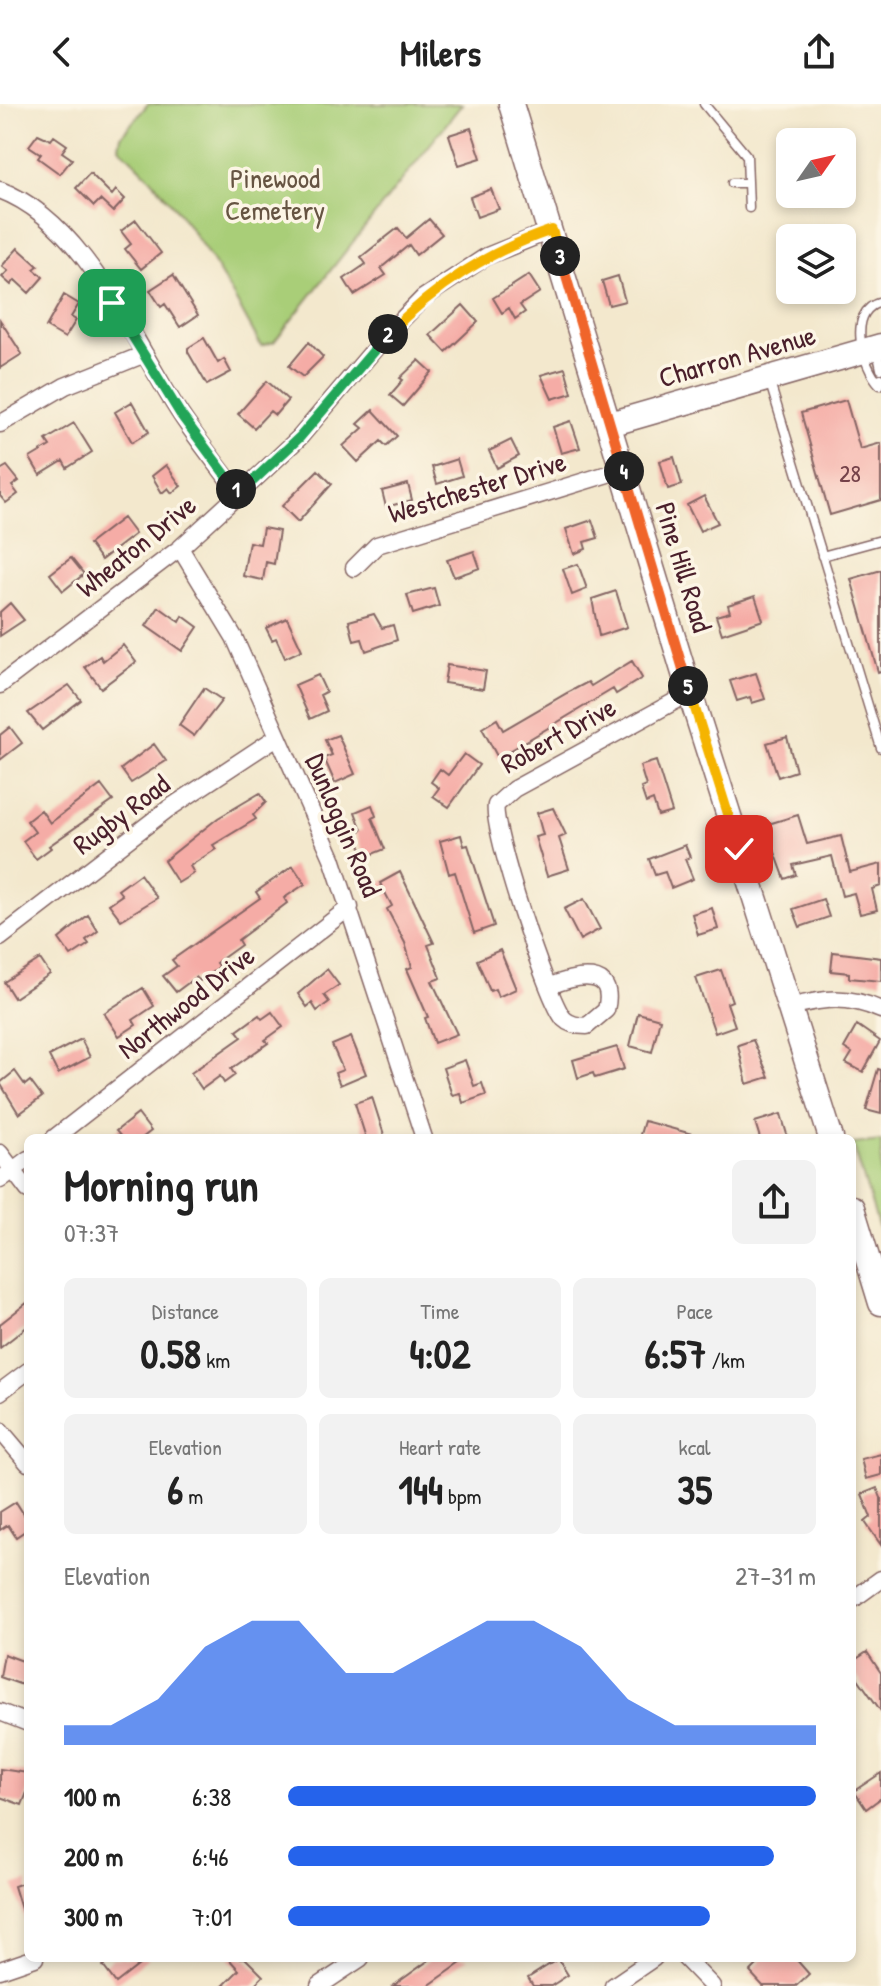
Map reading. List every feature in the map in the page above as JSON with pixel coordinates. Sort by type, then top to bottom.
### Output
[{"type":"street","name":"Pine Hill Road","points":[[511,104],[552,230],[690,693],[830,1134]]},
{"type":"street","points":[[0,190],[43,211],[61,230],[145,354],[181,415],[239,494]]},
{"type":"street","name":"Wheaton Drive","points":[[0,685],[180,548],[300,437],[384,338],[423,298],[487,256],[552,230]]},
{"type":"street","points":[[0,424],[65,386],[145,354]]},
{"type":"street","name":"Charron Avenue","points":[[610,424],[768,378],[875,354]]},
{"type":"street","name":"Westchester Drive","points":[[354,568],[377,545],[624,469]]},
{"type":"street","name":"Dunloggin Road","points":[[180,548],[234,637],[332,858],[423,1134]]},
{"type":"street","name":"Robert Drive","points":[[550,986],[497,829],[496,805],[514,789],[690,693]]},
{"type":"street","name":"Rugby Road","points":[[0,938],[168,809],[277,737]]},
{"type":"street","name":"Northwood Drive","points":[[59,1134],[350,907]]},
{"type":"street","points":[[790,1007],[837,998],[852,999],[881,1010]]},
{"type":"street","points":[[0,1153],[6,1175],[24,1187]]},
{"type":"street","points":[[6,1175],[24,1162]]},
{"type":"street","points":[[856,1221],[881,1303]]},
{"type":"street","points":[[0,1392],[24,1374]]},
{"type":"street","points":[[0,1430],[24,1458]]},
{"type":"street","points":[[856,1597],[881,1579]]},
{"type":"street","points":[[0,1712],[24,1721]]},
{"type":"street","points":[[0,1970],[24,1962]]},
{"type":"street","points":[[319,1986],[355,1962]]},
{"type":"street","points":[[613,1986],[648,1962]]},
{"type":"street","points":[[689,1962],[712,1986]]},
{"type":"lane","points":[[704,104],[747,156],[749,208]]},
{"type":"lane","points":[[732,183],[748,183]]},
{"type":"lane","points":[[881,302],[872,304],[861,319],[875,354],[872,376],[881,387]]},
{"type":"lane","points":[[768,378],[881,748]]},
{"type":"lane","points":[[881,378],[881,387]]},
{"type":"lane","points":[[822,556],[881,540]]},
{"type":"green space","name":"Pinewood Cemetery","points":[[148,104],[462,104],[274,342],[261,346],[198,240],[161,191],[119,147],[121,136]]},
{"type":"green space","points":[[881,1141],[881,1235],[856,1154],[856,1144]]},
{"type":"building","points":[[471,128],[481,158],[459,165],[449,135]]},
{"type":"building","points":[[38,134],[51,140],[54,136],[67,145],[62,152],[72,159],[60,174],[38,158],[41,154],[29,146]]},
{"type":"building","points":[[90,173],[112,195],[116,190],[125,199],[113,212],[100,200],[94,206],[76,188]]},
{"type":"building","points":[[491,189],[499,209],[477,217],[470,197]]},
{"type":"building","points":[[429,219],[442,234],[416,255],[409,245],[381,268],[386,275],[354,295],[344,279],[366,264],[361,257],[398,228],[406,238]]},
{"type":"building","points":[[136,220],[161,253],[141,269],[125,249],[131,244],[121,231]]},
{"type":"building","points":[[18,248],[38,266],[34,269],[43,277],[29,293],[15,280],[11,285],[2,277],[8,271],[2,266]]},
{"type":"building","points":[[173,275],[198,315],[180,327],[165,304],[161,307],[150,290]]},
{"type":"building","points":[[529,275],[540,292],[520,305],[525,312],[515,319],[509,308],[502,313],[493,298]]},
{"type":"building","points":[[618,276],[625,301],[609,305],[602,281]]},
{"type":"building","points":[[64,295],[79,304],[71,317],[76,320],[65,338],[46,327]]},
{"type":"building","points":[[463,305],[478,322],[446,352],[430,335]]},
{"type":"building","points":[[0,320],[22,354],[0,368]]},
{"type":"building","points":[[204,338],[218,363],[224,359],[231,372],[207,385],[188,352],[188,348]]},
{"type":"building","points":[[309,342],[323,357],[303,377],[289,366]]},
{"type":"building","points":[[419,360],[432,372],[403,406],[390,395],[403,380],[400,378]]},
{"type":"building","points":[[565,368],[572,393],[552,399],[541,375]]},
{"type":"building","points":[[267,381],[288,400],[275,415],[270,411],[254,428],[238,414]]},
{"type":"building","points":[[846,400],[860,449],[881,443],[881,500],[830,515],[801,413]]},
{"type":"building","points":[[132,402],[149,432],[132,442],[115,412]]},
{"type":"building","points":[[373,410],[397,436],[386,446],[381,441],[358,462],[343,446],[363,428],[358,424]]},
{"type":"building","points":[[571,421],[580,448],[561,453],[553,427]]},
{"type":"building","points":[[74,423],[92,452],[67,468],[63,461],[40,475],[30,458],[50,446],[46,440]]},
{"type":"building","points":[[511,440],[519,456],[497,468],[489,451]]},
{"type":"building","points":[[674,457],[682,485],[668,489],[660,461]]},
{"type":"building","points":[[457,459],[462,476],[437,484],[432,467]]},
{"type":"building","points":[[166,465],[181,486],[172,493],[168,488],[162,493],[152,476]]},
{"type":"building","points":[[7,466],[19,481],[12,486],[18,494],[6,503],[0,496],[0,470]]},
{"type":"building","points":[[318,470],[332,484],[298,522],[282,506]]},
{"type":"building","points":[[408,484],[412,500],[386,507],[382,491]]},
{"type":"building","points":[[704,496],[718,523],[700,531],[687,505]]},
{"type":"building","points":[[123,518],[135,534],[101,560],[89,544]]},
{"type":"building","points":[[592,520],[598,538],[584,542],[586,549],[574,554],[566,529]]},
{"type":"building","points":[[263,528],[279,531],[274,564],[266,562],[263,580],[243,576],[249,542],[260,544]]},
{"type":"building","points":[[474,551],[480,568],[454,577],[447,560]]},
{"type":"building","points":[[71,558],[84,574],[63,591],[50,574]]},
{"type":"building","points":[[578,564],[587,589],[572,595],[563,569]]},
{"type":"building","points":[[881,570],[881,671],[878,672],[851,579]]},
{"type":"building","points":[[434,588],[439,606],[413,614],[407,595]]},
{"type":"building","points":[[616,591],[627,627],[599,636],[592,599]]},
{"type":"building","points":[[755,596],[763,620],[722,634],[716,616],[730,612],[728,605]]},
{"type":"building","points":[[10,603],[24,620],[0,636],[0,612]]},
{"type":"building","points":[[159,607],[180,622],[183,616],[198,627],[182,651],[146,626]]},
{"type":"building","points":[[374,614],[382,628],[393,625],[397,640],[366,651],[362,639],[354,641],[349,621]]},
{"type":"building","points":[[287,618],[302,650],[285,658],[276,638],[272,640],[266,628]]},
{"type":"building","points":[[123,645],[136,662],[101,688],[85,667],[100,656],[103,661]]},
{"type":"building","points":[[632,661],[642,678],[616,694],[613,689],[498,758],[482,728],[497,719],[503,730],[588,682],[591,686]]},
{"type":"building","points":[[447,665],[486,671],[483,689],[444,683]]},
{"type":"building","points":[[756,673],[765,699],[752,703],[750,697],[737,701],[730,681]]},
{"type":"building","points":[[318,675],[326,692],[320,695],[327,711],[310,719],[295,685]]},
{"type":"building","points":[[69,685],[81,700],[42,730],[28,713]]},
{"type":"building","points":[[204,688],[222,700],[194,736],[179,725]]},
{"type":"building","points":[[10,727],[22,743],[0,760],[0,735]]},
{"type":"building","points":[[338,735],[355,774],[335,783],[324,758],[332,755],[325,740]]},
{"type":"building","points":[[787,737],[796,771],[778,777],[767,743]]},
{"type":"building","points":[[154,744],[166,761],[131,783],[121,769]]},
{"type":"building","points":[[464,754],[479,765],[449,807],[433,796],[439,788],[431,782],[440,769],[448,775]]},
{"type":"building","points":[[656,761],[672,812],[658,816],[653,800],[646,803],[641,788],[646,786],[640,766]]},
{"type":"building","points":[[101,785],[113,801],[49,846],[51,848],[36,859],[23,841],[35,832],[27,821],[41,810],[50,823]]},
{"type":"building","points":[[260,793],[266,802],[253,815],[256,819],[213,845],[216,849],[190,866],[194,873],[178,883],[164,861],[218,818]]},
{"type":"building","points":[[372,805],[376,816],[372,818],[385,849],[365,857],[355,832],[362,830],[355,812]]},
{"type":"building","points":[[553,808],[566,835],[559,838],[569,869],[547,876],[535,837],[543,835],[537,813]]},
{"type":"building","points":[[798,815],[807,844],[841,836],[850,872],[881,864],[881,886],[872,889],[877,910],[860,914],[854,893],[842,896],[832,856],[793,865],[796,875],[785,879],[765,825]]},
{"type":"building","points":[[461,835],[464,846],[468,845],[494,926],[474,933],[455,872],[449,874],[440,841]]},
{"type":"building","points":[[685,845],[690,857],[685,859],[693,879],[671,888],[665,872],[655,875],[649,859]]},
{"type":"building","points":[[293,866],[305,884],[284,898],[287,903],[238,940],[241,945],[216,963],[219,967],[200,981],[196,977],[176,992],[163,976],[177,966],[172,960],[260,898],[256,892]]},
{"type":"building","points":[[400,872],[434,943],[428,945],[441,978],[432,981],[457,1034],[434,1043],[425,1018],[428,1017],[407,969],[412,967],[405,943],[387,909],[392,906],[380,883]]},
{"type":"building","points":[[140,874],[157,898],[121,920],[109,904],[122,895],[118,890]]},
{"type":"building","points":[[584,899],[600,929],[580,940],[564,909]]},
{"type":"building","points":[[823,899],[829,917],[800,927],[793,909]]},
{"type":"building","points":[[712,908],[718,929],[698,935],[692,914]]},
{"type":"building","points":[[88,915],[98,931],[86,940],[89,944],[71,956],[59,939]]},
{"type":"building","points":[[500,950],[516,989],[498,997],[495,989],[490,991],[477,960]]},
{"type":"building","points":[[833,952],[881,958],[881,981],[849,978],[849,973],[831,971]]},
{"type":"building","points":[[40,959],[50,974],[14,998],[4,982]]},
{"type":"building","points":[[327,969],[339,985],[324,995],[329,1002],[317,1011],[312,1003],[307,1007],[298,994]]},
{"type":"building","points":[[721,970],[732,1001],[727,1003],[735,1026],[715,1033],[696,978]]},
{"type":"building","points":[[143,988],[154,1006],[133,1020],[136,1025],[119,1036],[104,1013]]},
{"type":"building","points":[[272,1012],[283,1027],[265,1040],[268,1043],[231,1069],[235,1075],[224,1083],[220,1076],[202,1089],[191,1073],[242,1037],[237,1031],[259,1015],[262,1019]]},
{"type":"building","points":[[638,1013],[660,1019],[652,1052],[630,1046]]},
{"type":"building","points":[[857,1025],[880,1041],[863,1072],[846,1063],[852,1053],[844,1048]]},
{"type":"building","points":[[351,1037],[366,1074],[340,1085],[335,1073],[343,1070],[332,1045]]},
{"type":"building","points":[[81,1039],[90,1057],[58,1074],[49,1056]]},
{"type":"building","points":[[753,1040],[769,1077],[747,1084],[738,1045]]},
{"type":"building","points":[[617,1047],[624,1069],[595,1078],[593,1073],[578,1078],[573,1060]]},
{"type":"building","points":[[465,1060],[474,1086],[482,1083],[486,1095],[463,1103],[460,1093],[452,1095],[443,1068]]},
{"type":"building","points":[[878,1069],[881,1070],[881,1114],[866,1110]]},
{"type":"building","points":[[15,1071],[25,1085],[30,1081],[42,1097],[19,1114],[0,1083]]},
{"type":"building","points":[[372,1097],[384,1134],[365,1134],[355,1103]]},
{"type":"building","points":[[138,1114],[151,1131],[147,1134],[119,1134],[116,1131]]},
{"type":"building","points":[[781,1114],[787,1134],[759,1134],[755,1122]]},
{"type":"building","points":[[644,1121],[692,1134],[640,1134]]},
{"type":"building","points":[[24,1305],[24,1329],[0,1348],[0,1324]]},
{"type":"building","points":[[881,1454],[881,1475],[866,1479],[861,1459]]},
{"type":"building","points":[[877,1488],[881,1498],[881,1545],[865,1522],[871,1517],[862,1494]]},
{"type":"building","points":[[16,1502],[24,1515],[24,1532],[16,1537],[8,1525],[0,1530],[0,1512]]},
{"type":"building","points":[[867,1652],[881,1673],[881,1711],[856,1676],[856,1659]]},
{"type":"building","points":[[4,1654],[24,1662],[24,1686],[0,1677]]},
{"type":"building","points":[[0,1769],[24,1772],[22,1805],[0,1797]]},
{"type":"building","points":[[881,1773],[881,1798],[866,1809],[856,1790]]},
{"type":"building","points":[[24,1882],[24,1919],[14,1886]]},
{"type":"building","points":[[108,1962],[143,1962],[116,1983],[103,1966]]},
{"type":"building","points":[[232,1962],[249,1962],[263,1976],[253,1986],[223,1986],[239,1970]]},
{"type":"building","points":[[426,1962],[462,1962],[428,1986],[393,1986]]},
{"type":"building","points":[[553,1962],[560,1962],[568,1975],[551,1986],[533,1986],[528,1978]]},
{"type":"building","points":[[760,1962],[798,1962],[809,1974],[796,1986],[763,1986],[750,1972]]},
{"type":"route","points":[[112,303],[181,415],[239,494],[300,437],[384,338],[423,298],[487,256],[552,230],[739,849]]}]
